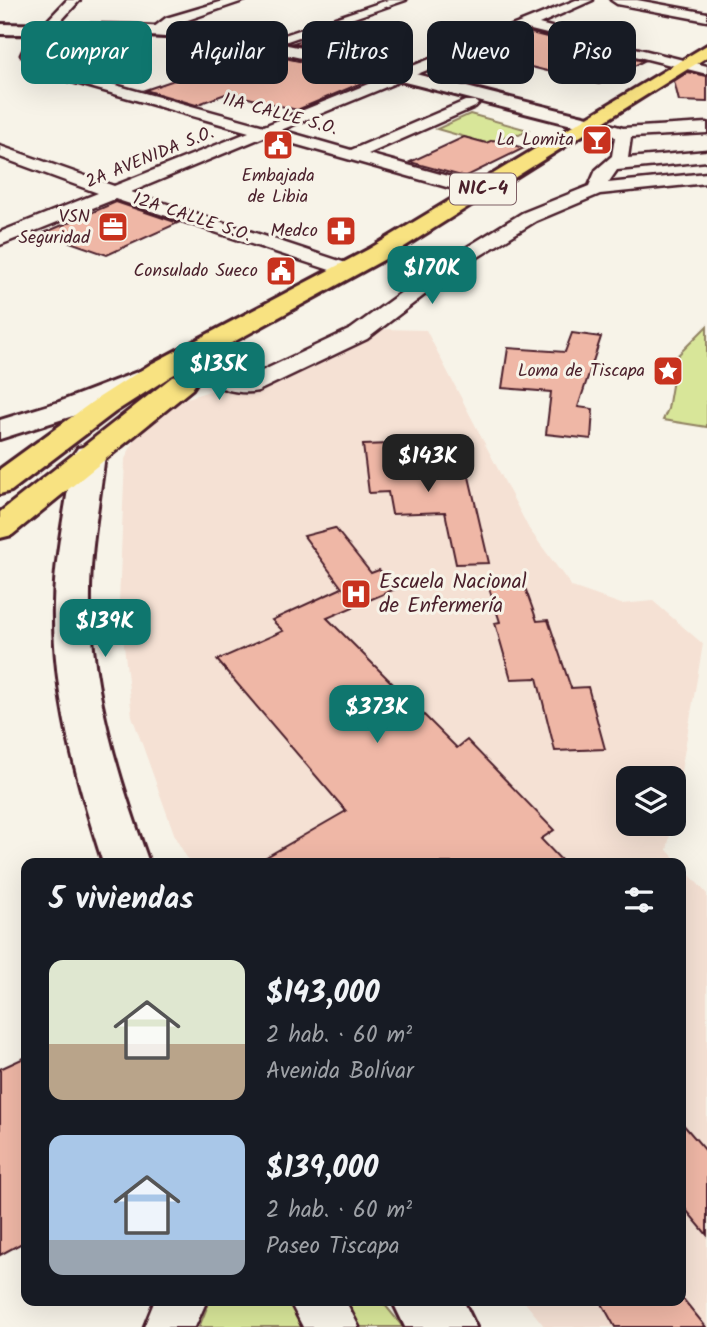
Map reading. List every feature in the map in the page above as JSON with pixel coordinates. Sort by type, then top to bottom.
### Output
[{"type":"highway","name":"NIC-4","points":[[0,484],[105,406],[180,367],[345,268],[377,254],[707,50]]},
{"type":"highway","name":"NIC-4","points":[[0,528],[75,466],[180,367],[221,355],[360,273],[377,254]]},
{"type":"highway","points":[[324,294],[331,285],[351,274],[345,268]]},
{"type":"street","points":[[54,21],[74,0]]},
{"type":"street","points":[[156,31],[171,21],[240,0]]},
{"type":"street","points":[[288,37],[400,0]]},
{"type":"street","name":"2A AVENIDA S.O.","points":[[534,22],[587,0]]},
{"type":"street","points":[[617,0],[707,17]]},
{"type":"street","points":[[534,27],[682,66],[707,70]]},
{"type":"street","points":[[0,29],[21,29]]},
{"type":"street","points":[[152,31],[166,32]]},
{"type":"street","points":[[413,80],[614,128],[623,136],[620,158],[602,174],[597,188]]},
{"type":"street","name":"11A CALLE S.O.","points":[[96,84],[481,191]]},
{"type":"street","name":"2A AVENIDA S.O.","points":[[0,239],[383,84]]},
{"type":"street","points":[[353,155],[470,104]]},
{"type":"street","points":[[619,133],[707,128]]},
{"type":"street","name":"12A CALLE S.O.","points":[[0,150],[345,268]]},
{"type":"street","points":[[612,165],[707,156]]},
{"type":"street","points":[[0,430],[180,367],[250,386],[359,334],[450,266],[518,224],[597,188],[707,178]]},
{"type":"street","points":[[75,466],[72,601],[75,659],[104,802],[124,858]]},
{"type":"street","points":[[169,1327],[179,1306]]},
{"type":"street","points":[[318,1306],[334,1327]]},
{"type":"street","points":[[427,1306],[445,1327]]},
{"type":"shaded area","name":"Escuela Nacional de Enfermería","points":[[380,329],[426,330],[529,529],[572,587],[621,604],[653,601],[703,644],[682,766],[616,766],[616,836],[670,836],[667,850],[674,858],[187,858],[176,839],[132,716],[119,601],[125,459],[136,436],[159,413],[187,398],[270,372]]},
{"type":"shaded area","points":[[686,871],[707,894],[707,1327],[545,1327],[528,1306],[686,1306]]},
{"type":"green space","points":[[470,114],[528,130],[489,144],[437,129]]},
{"type":"green space","points":[[707,326],[707,427],[663,420],[668,409],[677,356]]},
{"type":"green space","points":[[208,1306],[292,1306],[307,1327],[199,1327]]},
{"type":"green space","points":[[344,1306],[386,1306],[403,1327],[360,1327]]},
{"type":"building","points":[[534,34],[548,37],[548,71],[534,68]]},
{"type":"building","points":[[288,59],[302,62],[302,84],[359,84],[297,110],[228,93],[196,105],[145,90],[166,83],[288,84]]},
{"type":"building","points":[[688,72],[707,76],[707,102],[679,101],[674,81]]},
{"type":"building","points":[[464,137],[486,143],[493,140],[524,148],[465,177],[410,162]]},
{"type":"building","name":"VSN Seguridad","points":[[116,202],[178,223],[107,255],[44,233]]},
{"type":"building","points":[[572,333],[601,337],[578,407],[593,409],[591,439],[546,434],[551,392],[502,388],[508,348],[565,352]]},
{"type":"building","points":[[419,443],[424,469],[467,468],[489,563],[456,564],[445,512],[392,514],[388,492],[369,493],[363,445]]},
{"type":"building","points":[[335,528],[371,573],[379,570],[400,587],[327,618],[457,748],[467,740],[554,830],[541,839],[559,858],[265,858],[346,811],[217,660],[283,631],[272,620],[342,588],[304,536]]},
{"type":"building","points":[[522,579],[537,621],[548,620],[571,688],[588,687],[605,749],[555,751],[537,678],[511,679],[495,623],[500,622],[487,582]]},
{"type":"building","points":[[21,1059],[21,1244],[0,1255],[0,1069]]},
{"type":"building","points":[[686,1128],[707,1152],[707,1235],[686,1210]]},
{"type":"building","points":[[686,1302],[706,1327],[615,1327],[603,1306],[686,1306]]},
{"type":"place","name":"La Lomita","points":[[597,140]]},
{"type":"place","name":"Embajada de Libia","points":[[278,145]]},
{"type":"place","name":"VSN Seguridad","points":[[113,227]]},
{"type":"place","name":"Medco","points":[[341,231]]},
{"type":"place","name":"Consulado Sueco","points":[[281,271]]},
{"type":"place","name":"Loma de Tiscapa","points":[[668,371]]},
{"type":"place","name":"Escuela Nacional de Enfermería","points":[[356,594]]}]
